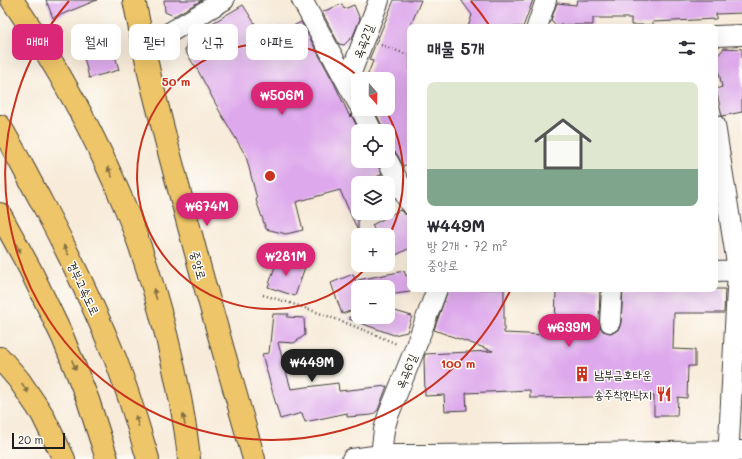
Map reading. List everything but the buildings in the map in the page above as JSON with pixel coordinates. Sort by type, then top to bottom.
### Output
[{"type":"main road","points":[[12,0],[48,54],[74,99],[126,208],[144,259],[172,361],[181,399],[189,459]]},
{"type":"main road","name":"중앙로","points":[[134,0],[139,24]]},
{"type":"main road","name":"중앙로","points":[[146,60],[201,272],[254,459]]},
{"type":"main road","name":"경부고속도로","points":[[0,126],[48,215],[96,314],[115,358],[129,397],[148,459]]},
{"type":"main road","points":[[0,214],[30,269],[63,338],[88,400],[107,459]]},
{"type":"main road","points":[[0,358],[19,380],[42,414],[64,459]]},
{"type":"street","points":[[180,26],[224,0]]},
{"type":"street","name":"옥곡2길","points":[[347,82],[379,0]]},
{"type":"street","points":[[538,24],[546,0]]},
{"type":"street","points":[[310,3],[351,90]]},
{"type":"street","points":[[718,36],[742,35]]},
{"type":"street","points":[[352,459],[381,455],[426,457],[733,454],[740,270],[718,148]]},
{"type":"street","points":[[392,168],[407,198]]},
{"type":"street","points":[[718,271],[740,270]]},
{"type":"street","name":"옥곡6길","points":[[381,455],[384,430],[388,416],[436,292]]},
{"type":"street","points":[[610,322],[612,292]]},
{"type":"path","points":[[364,39],[407,55]]},
{"type":"path","points":[[263,295],[293,304],[361,329],[414,351]]},
{"type":"place","name":"남부금호타운","points":[[582,374]]},
{"type":"place","name":"송주착한낙지","points":[[664,394]]}]
